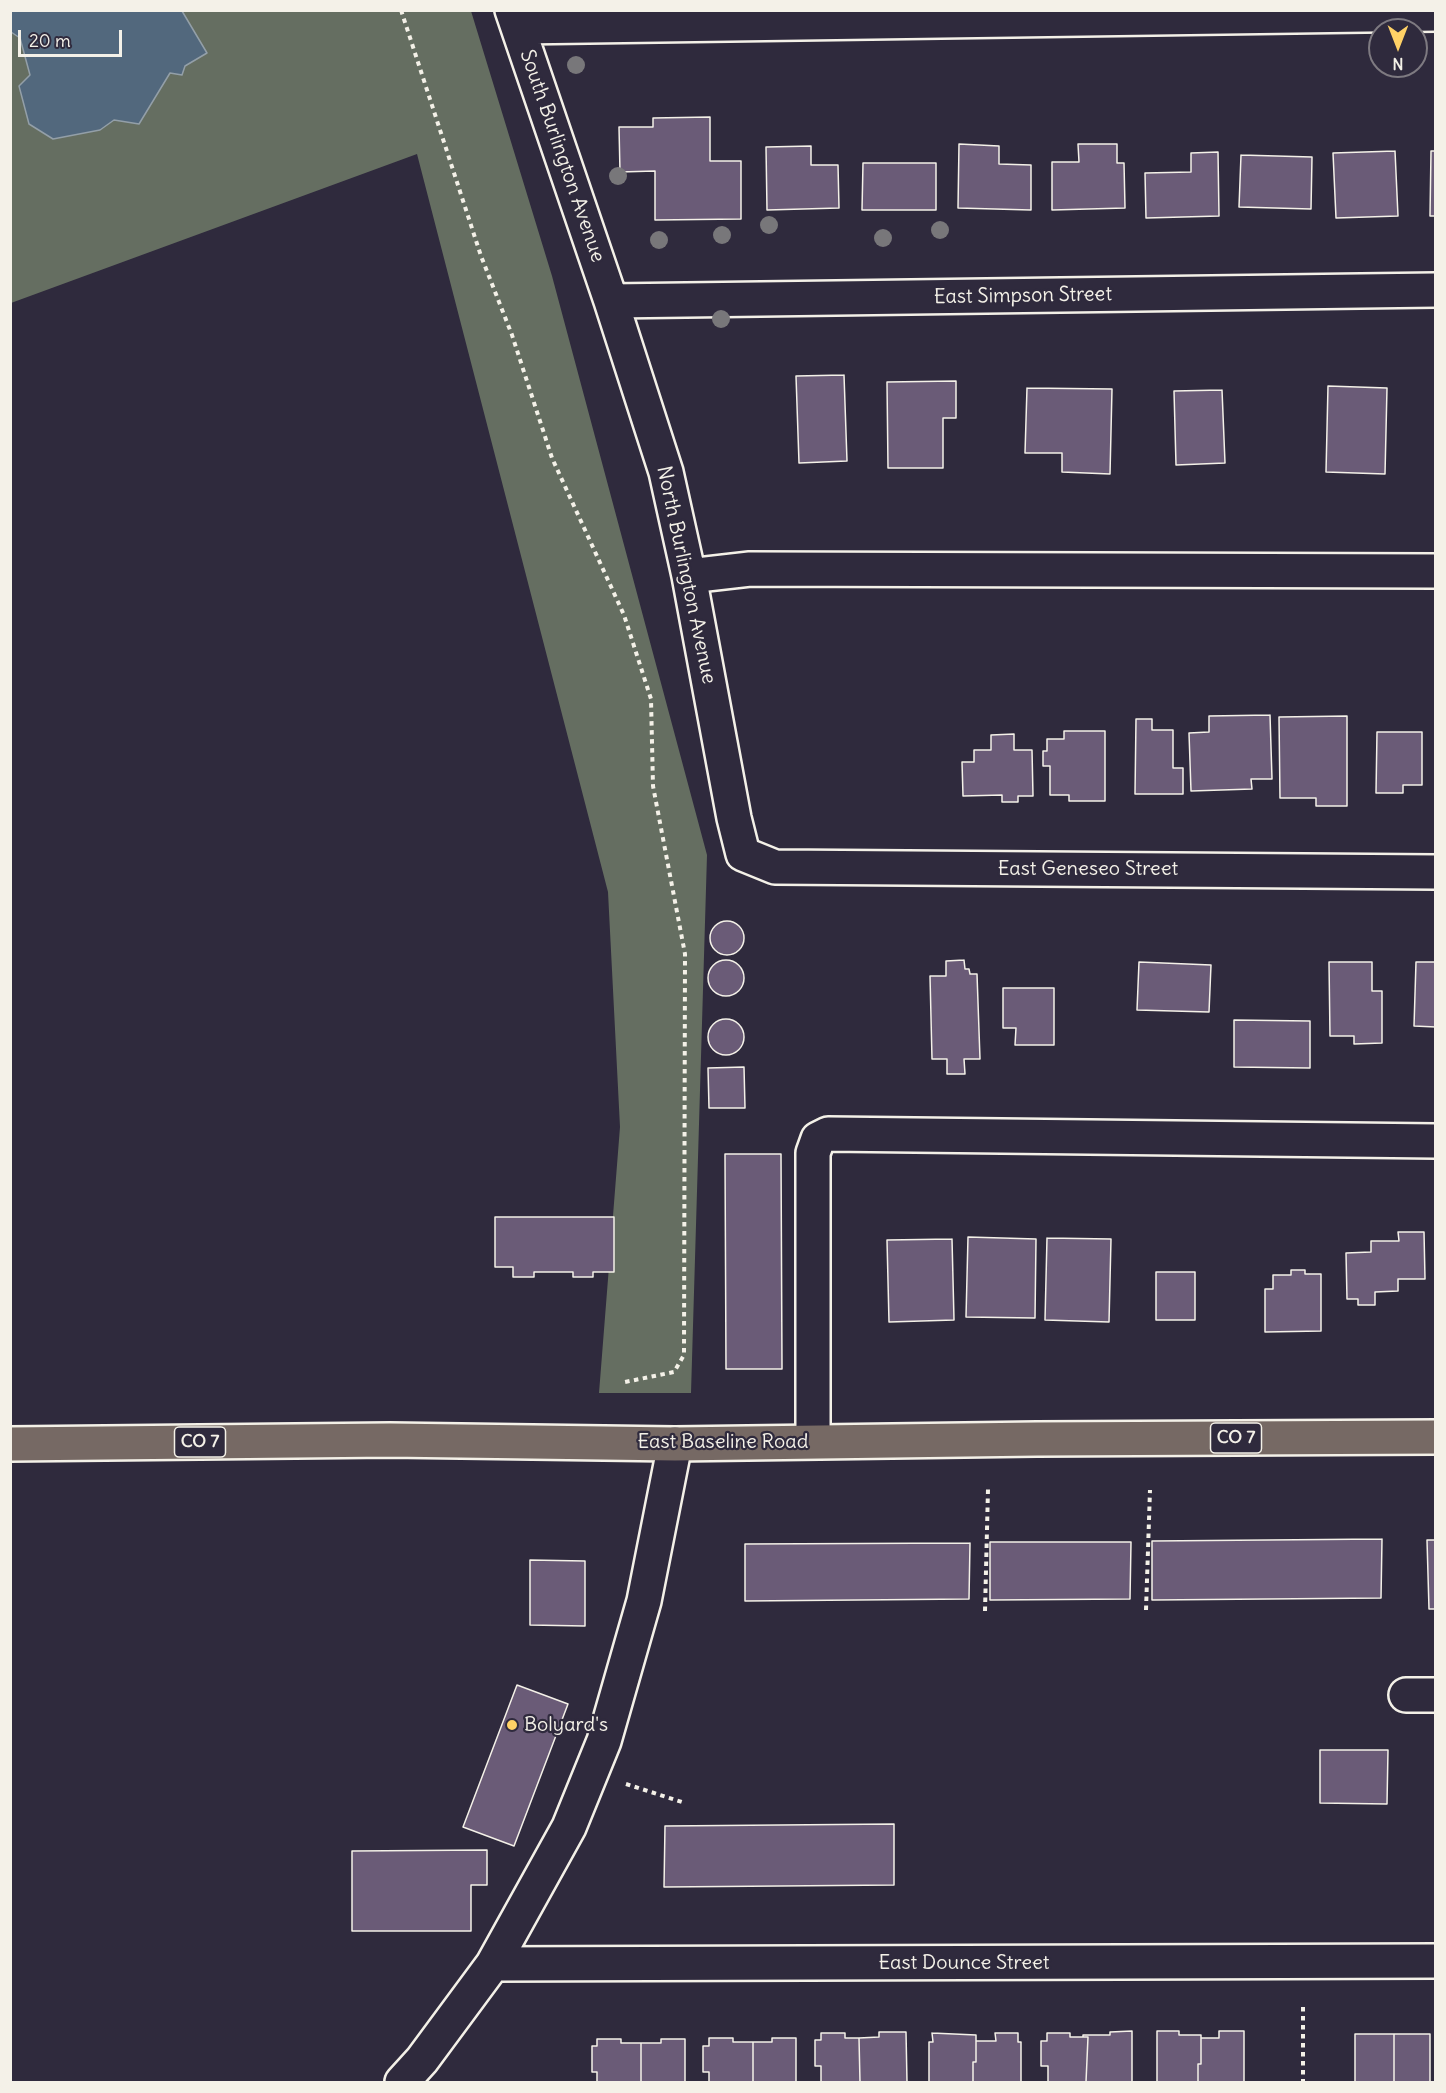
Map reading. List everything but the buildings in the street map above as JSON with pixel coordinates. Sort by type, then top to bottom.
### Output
[{"type":"main road","name":"East Baseline Road","points":[[10,1444],[390,1440],[675,1444],[1436,1437]]},
{"type":"street","points":[[515,19],[1436,14]]},
{"type":"street","name":"South Burlington Avenue","points":[[515,19],[611,301]]},
{"type":"street","name":"East Simpson Street","points":[[611,301],[1436,290]]},
{"type":"street","name":"North Burlington Avenue","points":[[611,301],[666,472],[689,576],[732,807],[743,854]]},
{"type":"street","points":[[689,576],[750,569],[1436,571]]},
{"type":"street","name":"East Geneseo Street","points":[[743,854],[775,867],[1436,872]]},
{"type":"street","points":[[813,1442],[813,1153],[818,1139],[828,1134],[1436,1141]]},
{"type":"street","points":[[402,2082],[422,2060],[493,1964],[569,1827],[604,1741],[644,1600],[675,1444]]},
{"type":"street","name":"East Dounce Street","points":[[493,1964],[1436,1961]]},
{"type":"path","points":[[401,10],[481,256],[512,335],[552,458],[624,615],[651,699],[653,786],[685,954],[684,1355],[674,1372],[625,1382]]},
{"type":"path","points":[[985,1611],[988,1489]]},
{"type":"path","points":[[1146,1610],[1150,1490]]},
{"type":"path","points":[[626,1784],[685,1803]]},
{"type":"path","points":[[1303,2007],[1303,2082]]},
{"type":"green space","points":[[11,11],[471,11],[552,276],[707,855],[691,1393],[599,1393],[620,1127],[608,892],[417,154],[11,303]]},
{"type":"water","points":[[11,10],[182,11],[207,53],[185,66],[182,75],[170,73],[139,124],[114,120],[100,130],[53,139],[29,124],[19,86],[30,75],[20,38],[11,32]]},
{"type":"place","name":"Bolyard's","points":[[512,1725]]}]
